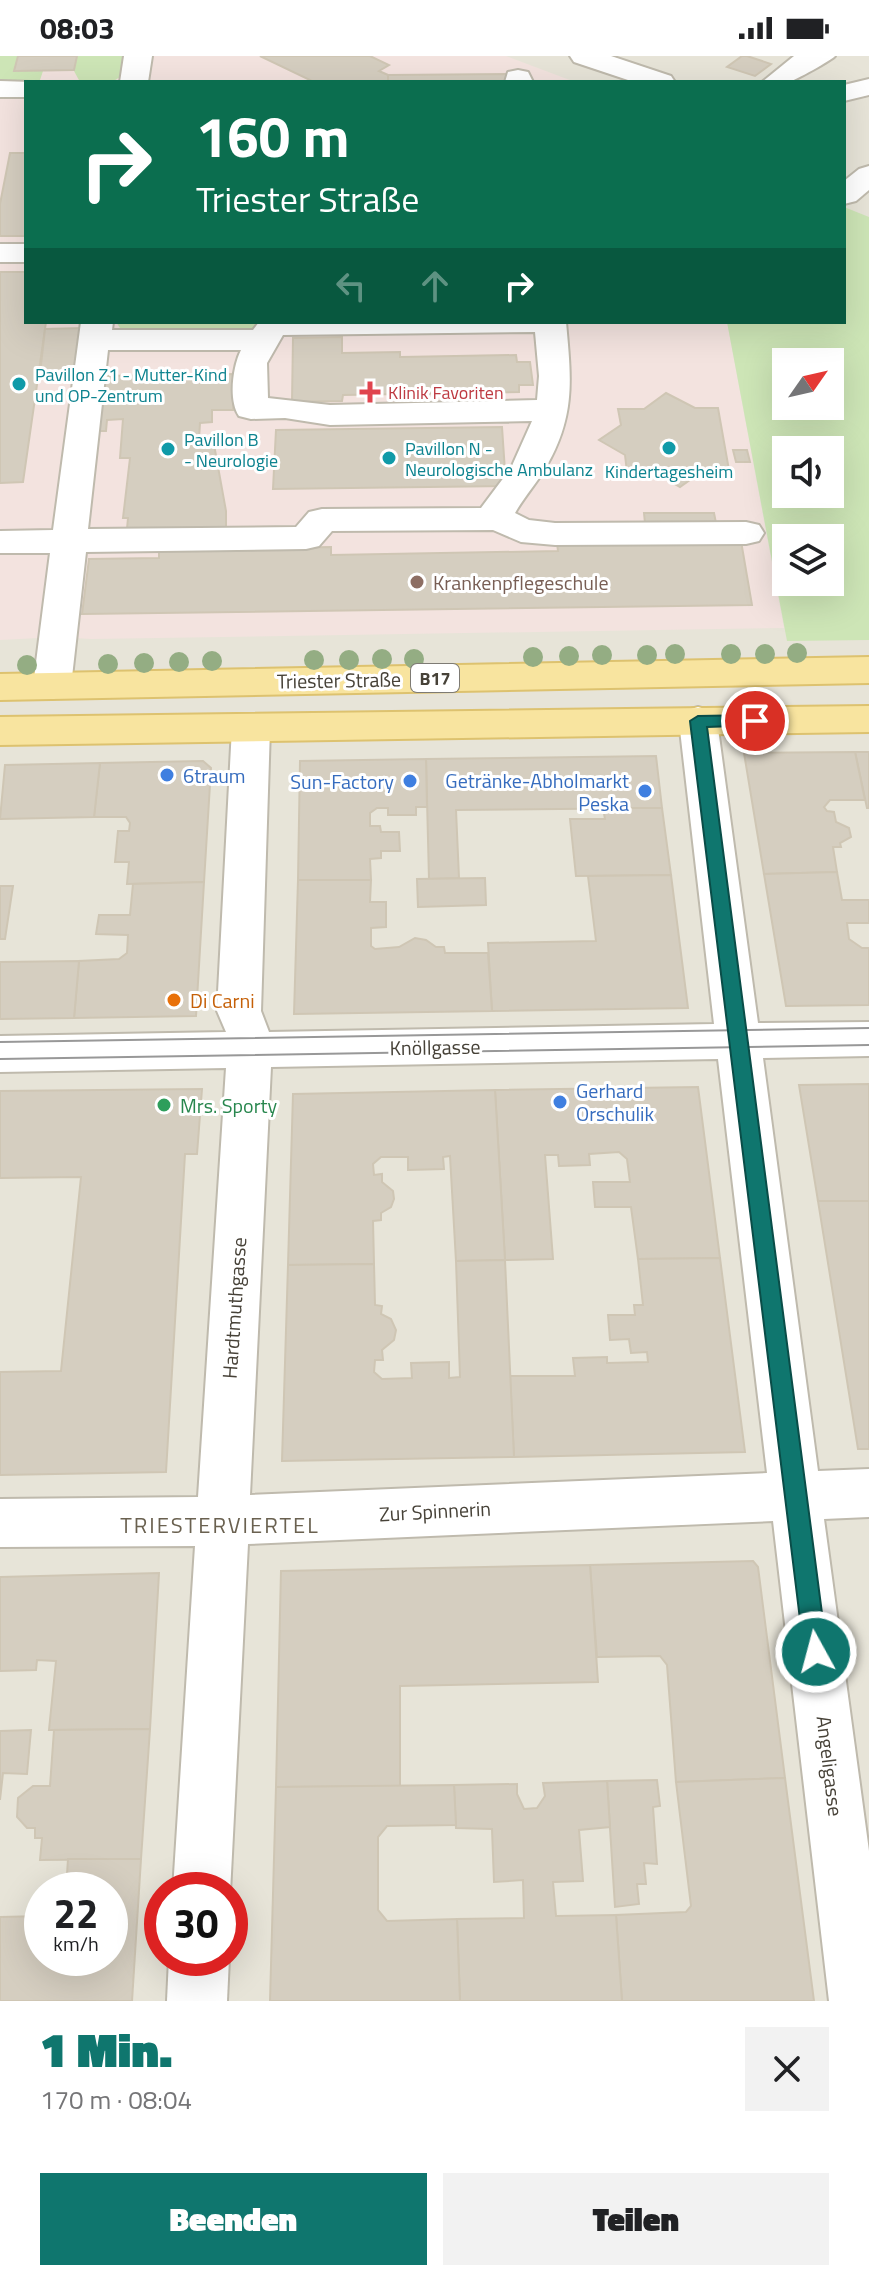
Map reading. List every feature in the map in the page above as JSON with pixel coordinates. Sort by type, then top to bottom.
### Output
[{"type":"main road","name":"Triester Straße","points":[[0,687],[869,670]]},
{"type":"main road","points":[[0,731],[869,719]]},
{"type":"street","points":[[134,80],[138,56]]},
{"type":"street","points":[[559,56],[620,80]]},
{"type":"street","points":[[584,56],[655,80]]},
{"type":"street","points":[[778,80],[798,64],[821,56]]},
{"type":"street","points":[[846,93],[869,87]]},
{"type":"street","points":[[0,89],[24,89]]},
{"type":"street","points":[[846,192],[861,166]]},
{"type":"street","points":[[846,196],[869,204]]},
{"type":"street","points":[[0,253],[24,253]]},
{"type":"street","points":[[52,686],[96,331],[470,324]]},
{"type":"street","points":[[499,519],[497,511],[534,461],[545,434],[555,385],[550,324]]},
{"type":"street","points":[[271,329],[251,363],[251,409],[285,408],[330,415],[550,410]]},
{"type":"street","points":[[0,542],[306,538],[322,520],[499,519],[521,531],[555,534],[746,533]]},
{"type":"street","name":"Angeligasse","points":[[698,721],[859,2001]]},
{"type":"street","name":"Hardtmuthgasse","points":[[203,1872],[250,1050],[250,1038],[239,1011],[251,728]]},
{"type":"street","name":"Knöllgasse","points":[[0,1054],[869,1039]]},
{"type":"street","name":"Zur Spinnerin","points":[[0,1523],[221,1521],[869,1493]]},
{"type":"street","points":[[197,2001],[198,1976]]},
{"type":"shaded area","points":[[0,56],[869,56],[869,2001],[0,2001]]},
{"type":"shaded area","name":"Klinik Favoriten","points":[[0,56],[506,56],[570,80],[24,80],[24,324],[727,324],[772,564],[772,596],[778,596],[784,628],[91,639],[0,640]]},
{"type":"green space","points":[[0,56],[18,56],[15,71],[43,71],[40,80],[15,80],[0,86]]},
{"type":"green space","points":[[77,56],[124,56],[120,77],[115,80],[79,80],[74,71]]},
{"type":"green space","points":[[846,208],[869,217],[869,640],[787,641],[779,596],[844,596],[844,524],[772,524],[772,561],[727,324],[846,324]]},
{"type":"green space","points":[[117,324],[259,324],[248,332],[137,334]]},
{"type":"building","points":[[18,56],[77,56],[74,70],[14,71]]},
{"type":"building","points":[[260,56],[370,56],[389,65],[379,71],[388,75],[388,80],[310,80]]},
{"type":"building","points":[[742,56],[771,64],[755,76],[727,67]]},
{"type":"building","points":[[507,74],[508,80],[388,80],[388,75]]},
{"type":"building","points":[[10,153],[24,153],[24,236],[0,236],[0,204]]},
{"type":"building","name":"Pavillon Z1 - Mutter-Kind und OP-Zentrum","points":[[0,272],[24,272],[24,324],[46,324],[23,482],[0,483]]},
{"type":"building","points":[[83,328],[78,373],[40,374],[45,329]]},
{"type":"building","points":[[342,337],[342,353],[400,352],[400,357],[516,355],[517,362],[530,362],[533,385],[519,385],[519,392],[343,395],[342,401],[292,402],[293,338]]},
{"type":"building","name":"Pavillon B - Neurologie","points":[[235,374],[233,410],[212,410],[212,422],[200,423],[199,439],[213,439],[226,527],[127,529],[128,518],[123,518],[130,458],[120,458],[123,419],[107,420],[106,431],[93,431],[99,376]]},
{"type":"building","name":"Kindertagesheim","points":[[666,393],[695,408],[718,408],[729,470],[704,470],[680,487],[652,471],[627,472],[625,455],[599,440],[621,425],[618,409],[644,409]]},
{"type":"building","name":"Pavillon N - Neurologische Ambulanz","points":[[502,427],[506,486],[273,489],[276,430]]},
{"type":"building","points":[[733,450],[747,450],[750,462],[736,462]]},
{"type":"building","points":[[644,513],[714,513],[716,523],[645,523]]},
{"type":"building","name":"Krankenpflegeschule","points":[[741,541],[752,605],[82,614],[89,559],[159,558],[159,550],[331,547],[331,555],[558,551],[557,543]]},
{"type":"building","points":[[855,752],[869,752],[869,808],[867,808]]},
{"type":"building","points":[[855,752],[865,800],[830,800],[824,807],[834,812],[836,822],[849,828],[851,837],[840,843],[841,847],[833,847],[837,872],[764,874],[744,753]]},
{"type":"building","points":[[656,756],[662,808],[456,810],[459,878],[429,879],[426,759]]},
{"type":"building","points":[[426,759],[427,807],[416,807],[416,815],[388,815],[388,808],[377,808],[370,813],[370,826],[380,826],[381,832],[399,832],[400,851],[381,851],[381,858],[370,859],[371,880],[298,880],[300,761]]},
{"type":"building","points":[[203,761],[211,768],[204,882],[127,884],[129,862],[115,862],[118,831],[129,831],[130,823],[126,817],[94,817],[100,763]]},
{"type":"building","points":[[100,763],[94,817],[0,819],[5,765]]},
{"type":"building","points":[[603,808],[662,808],[671,875],[576,876],[570,819],[605,819]]},
{"type":"building","points":[[837,872],[842,900],[869,900],[869,923],[847,923],[849,939],[862,948],[869,948],[869,1005],[786,1006],[764,874]]},
{"type":"building","points":[[671,875],[688,1008],[492,1011],[488,943],[596,941],[588,876]]},
{"type":"building","points":[[485,878],[486,905],[418,907],[417,879]]},
{"type":"building","points":[[298,880],[371,880],[370,902],[386,902],[386,927],[371,928],[371,946],[375,949],[399,947],[415,938],[444,947],[445,953],[488,953],[492,1011],[294,1014]]},
{"type":"building","points":[[204,882],[196,1016],[74,1018],[79,961],[119,959],[127,953],[128,935],[96,934],[99,915],[130,915],[133,884]]},
{"type":"building","points":[[0,886],[13,886],[5,939],[0,939]]},
{"type":"building","points":[[79,961],[74,1018],[0,1019],[0,962]]},
{"type":"building","points":[[869,1084],[869,1201],[818,1201],[799,1085]]},
{"type":"building","points":[[698,1087],[720,1258],[638,1259],[631,1207],[595,1207],[593,1182],[630,1182],[627,1159],[619,1152],[589,1154],[590,1165],[559,1166],[558,1155],[545,1155],[553,1259],[505,1260],[495,1090]]},
{"type":"building","points":[[202,1089],[197,1154],[185,1154],[166,1472],[0,1475],[0,1372],[61,1371],[81,1177],[0,1178],[0,1091]]},
{"type":"building","points":[[495,1090],[505,1260],[456,1261],[450,1156],[443,1157],[444,1169],[408,1170],[408,1157],[381,1157],[373,1164],[374,1175],[382,1174],[382,1182],[393,1191],[394,1199],[391,1207],[381,1213],[381,1220],[373,1221],[374,1264],[288,1265],[293,1094]]},
{"type":"building","points":[[818,1201],[869,1201],[869,1449],[858,1449]]},
{"type":"building","points":[[720,1258],[745,1452],[514,1457],[510,1376],[575,1376],[573,1358],[607,1357],[607,1363],[648,1362],[647,1352],[631,1353],[629,1339],[610,1340],[608,1315],[635,1315],[634,1305],[643,1305],[638,1259]]},
{"type":"building","points":[[505,1260],[514,1457],[282,1461],[288,1265],[374,1264],[375,1305],[382,1306],[381,1314],[391,1319],[396,1330],[394,1340],[382,1350],[383,1360],[375,1360],[374,1372],[382,1379],[412,1378],[411,1363],[449,1362],[449,1378],[460,1377],[456,1261]]},
{"type":"building","points":[[753,1561],[758,1567],[785,1778],[676,1782],[667,1665],[660,1656],[597,1657],[590,1565]]},
{"type":"building","points":[[590,1565],[598,1682],[400,1686],[400,1786],[276,1787],[281,1571]]},
{"type":"building","points":[[159,1573],[150,1729],[49,1730],[56,1661],[37,1660],[36,1670],[0,1671],[0,1577]]},
{"type":"building","points":[[150,1729],[141,1859],[40,1860],[42,1838],[35,1838],[35,1828],[27,1828],[17,1817],[18,1798],[33,1786],[50,1786],[54,1730]]},
{"type":"building","points":[[31,1730],[27,1774],[3,1773],[0,1800],[0,1731]]},
{"type":"building","points":[[785,1778],[814,2001],[622,2001],[616,1915],[686,1912],[691,1906],[676,1782]]},
{"type":"building","points":[[657,1780],[660,1806],[653,1807],[657,1864],[644,1863],[646,1884],[637,1884],[639,1904],[615,1907],[607,1781]]},
{"type":"building","points":[[607,1781],[610,1827],[579,1830],[583,1881],[553,1882],[556,1916],[616,1915],[622,2001],[460,2001],[457,1919],[524,1918],[523,1880],[494,1882],[492,1829],[456,1828],[454,1785],[517,1784],[517,1794],[524,1809],[537,1808],[545,1796],[543,1783]]},
{"type":"building","points":[[454,1785],[456,1825],[387,1826],[378,1837],[378,1910],[387,1921],[457,1919],[460,2001],[270,2001],[276,1787]]},
{"type":"building","points":[[68,1859],[141,1859],[132,2001],[0,2001],[0,1917],[24,1916],[24,1976],[128,1976],[128,1872],[67,1872]]},
{"type":"tram line","points":[[0,1042],[869,1028]]},
{"type":"tram line","points":[[0,1059],[869,1045]]},
{"type":"place","name":"Pavillon Z1 - Mutter-Kind und OP-Zentrum","points":[[19,384]]},
{"type":"place","name":"Klinik Favoriten","points":[[370,392]]},
{"type":"place","name":"Kindertagesheim","points":[[669,448]]},
{"type":"place","name":"Pavillon B - Neurologie","points":[[168,449]]},
{"type":"place","name":"Pavillon N - Neurologische Ambulanz","points":[[389,458]]},
{"type":"place","name":"Krankenpflegeschule","points":[[417,582]]},
{"type":"place","name":"6traum","points":[[167,775]]},
{"type":"place","name":"Sun-Factory","points":[[410,781]]},
{"type":"place","name":"Getränke-Abholmarkt Peska","points":[[645,791]]},
{"type":"place","name":"Di Carni","points":[[174,1000]]},
{"type":"place","name":"Gerhard Orschulik","points":[[560,1102]]},
{"type":"place","name":"Mrs. Sporty","points":[[164,1105]]},
{"type":"district","name":"TRIESTERVIERTEL","points":[[220,1525]]},
{"type":"route","points":[[755,721],[698,721],[816,1652]]}]
